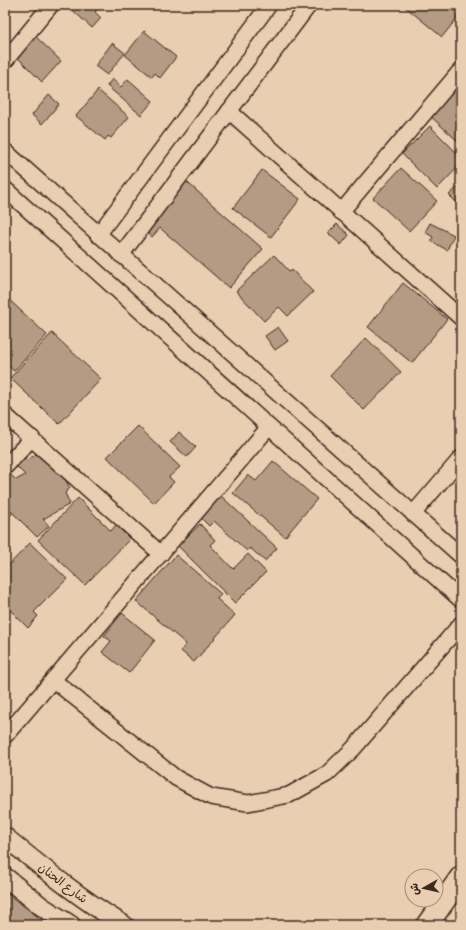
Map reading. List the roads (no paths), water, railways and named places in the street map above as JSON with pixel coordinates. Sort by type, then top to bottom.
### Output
[{"type":"main road","points":[[444,901],[461,877]]},
{"type":"main road","points":[[427,925],[439,908]]},
{"type":"street","points":[[5,61],[51,5]]},
{"type":"street","points":[[98,234],[269,5]]},
{"type":"street","points":[[121,254],[309,5]]},
{"type":"street","points":[[341,212],[461,70]]},
{"type":"street","points":[[229,111],[461,318]]},
{"type":"street","points":[[5,151],[461,556]]},
{"type":"street","points":[[5,189],[461,600]]},
{"type":"street","points":[[5,415],[161,554]]},
{"type":"street","points":[[5,736],[269,427]]},
{"type":"street","points":[[5,468],[32,438]]},
{"type":"street","points":[[414,514],[461,458]]},
{"type":"street","points":[[53,680],[176,778],[211,797],[248,803],[289,795],[327,774],[353,750],[461,624]]},
{"type":"street","name":"شارع الحنان","points":[[5,837],[96,907],[124,925]]},
{"type":"street","points":[[5,877],[41,906],[71,925]]},
{"type":"street","points":[[420,925],[438,908]]}]
